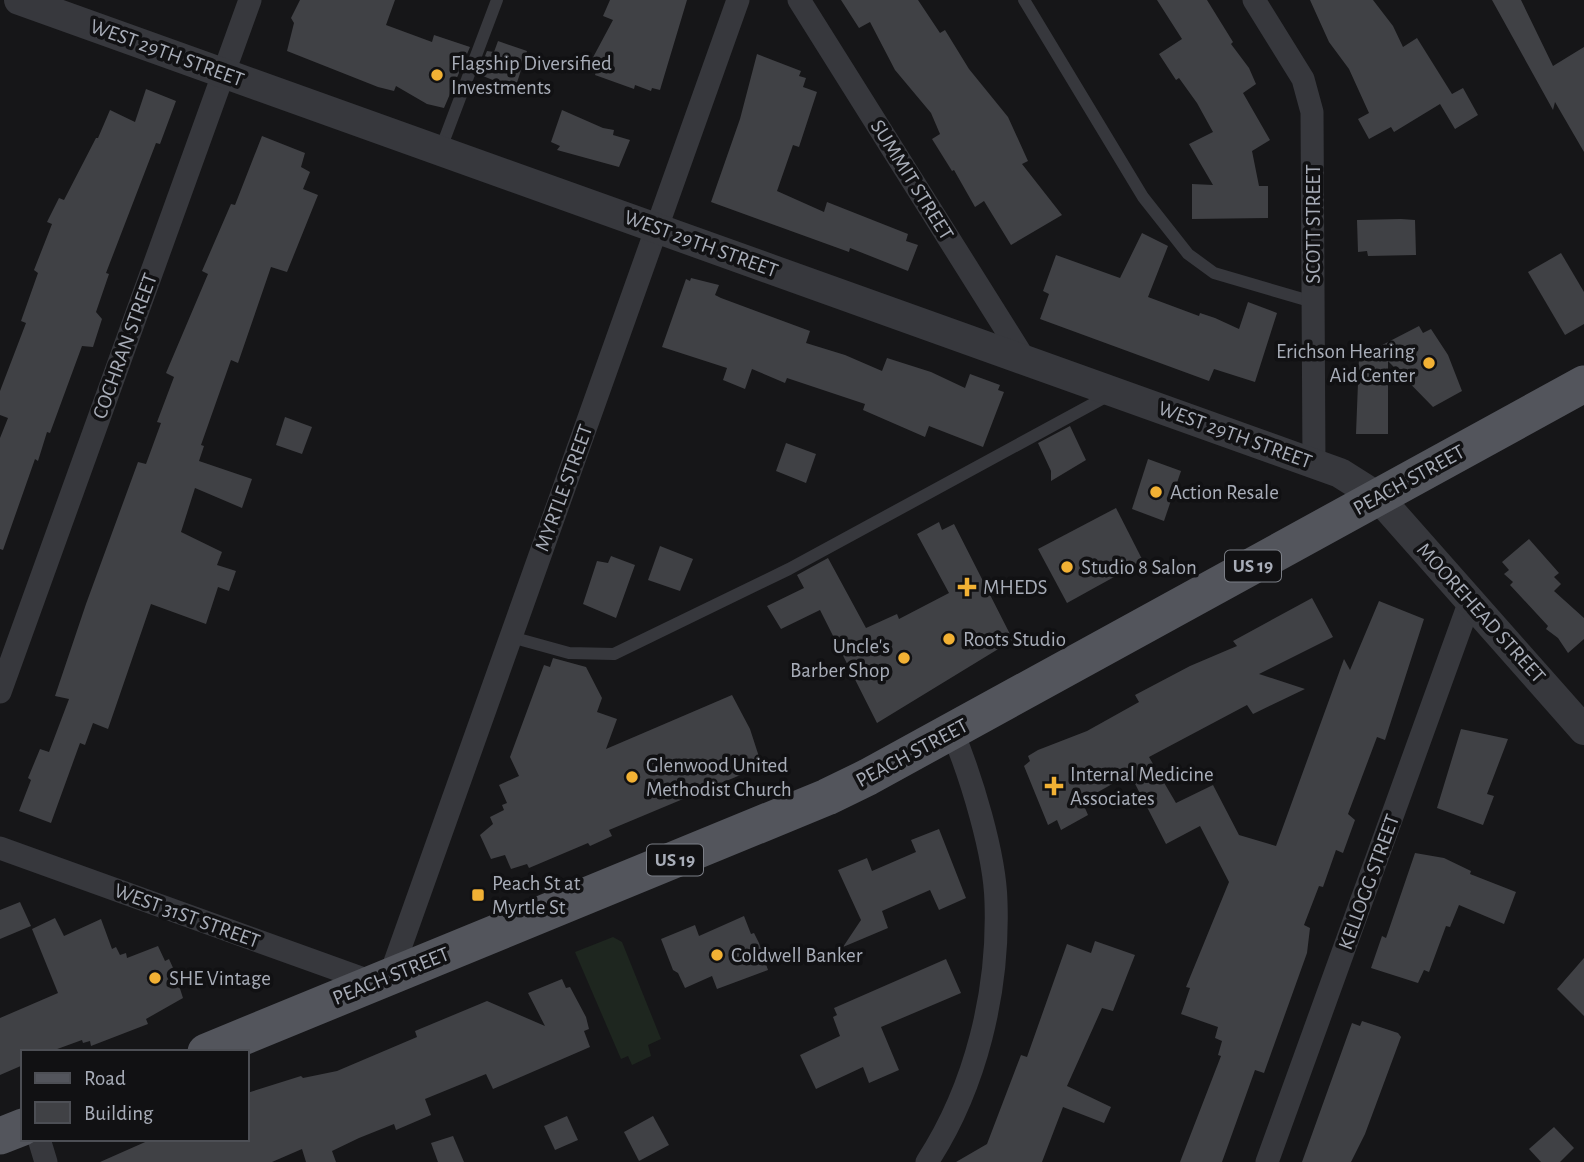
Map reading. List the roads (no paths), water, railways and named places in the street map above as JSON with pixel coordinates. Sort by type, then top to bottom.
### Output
[{"type":"main road","name":"PEACH STREET","points":[[211,1050],[827,797],[953,731],[1584,384]]},
{"type":"main road","points":[[0,1136],[21,1127]]},
{"type":"street","name":"WEST 29TH STREET","points":[[19,0],[1314,464],[1353,479],[1378,497]]},
{"type":"street","name":"COCHRAN STREET","points":[[0,692],[250,0]]},
{"type":"street","name":"MYRTLE STREET","points":[[383,979],[511,637],[738,0]]},
{"type":"street","name":"SUMMIT STREET","points":[[799,0],[1025,360]]},
{"type":"street","name":"SCOTT STREET","points":[[1254,0],[1310,95],[1314,464]]},
{"type":"street","name":"MOOREHEAD STREET","points":[[1378,497],[1584,730]]},
{"type":"street","name":"KELLOGG STREET","points":[[1268,1162],[1470,601]]},
{"type":"street","points":[[927,1162],[958,1106],[972,1068],[983,1026],[994,956],[996,901],[993,876],[968,768],[953,731]]},
{"type":"street","name":"WEST 31ST STREET","points":[[0,848],[383,979]]},
{"type":"street","points":[[40,1141],[46,1162]]},
{"type":"lane","points":[[439,151],[497,0]]},
{"type":"lane","points":[[1024,0],[1143,197],[1188,254],[1214,272],[1313,302]]},
{"type":"lane","points":[[511,637],[569,653],[594,656],[624,650],[738,594],[1114,392]]},
{"type":"place","name":"Flagship Diversified Investments","points":[[437,75]]},
{"type":"place","name":"Erichson Hearing Aid Center","points":[[1429,363]]},
{"type":"place","name":"Action Resale","points":[[1156,492]]},
{"type":"place","name":"Studio 8 Salon","points":[[1067,567]]},
{"type":"place","name":"MHEDS","points":[[967,587]]},
{"type":"place","name":"Roots Studio","points":[[949,639]]},
{"type":"place","name":"Uncle's Barber Shop","points":[[904,658]]},
{"type":"place","name":"Glenwood United Methodist Church","points":[[632,777]]},
{"type":"place","name":"Internal Medicine Associates","points":[[1054,786]]},
{"type":"place","name":"Peach St at Myrtle St","points":[[478,895]]},
{"type":"place","name":"Coldwell Banker","points":[[717,955]]},
{"type":"place","name":"SHE Vintage","points":[[155,978]]}]
